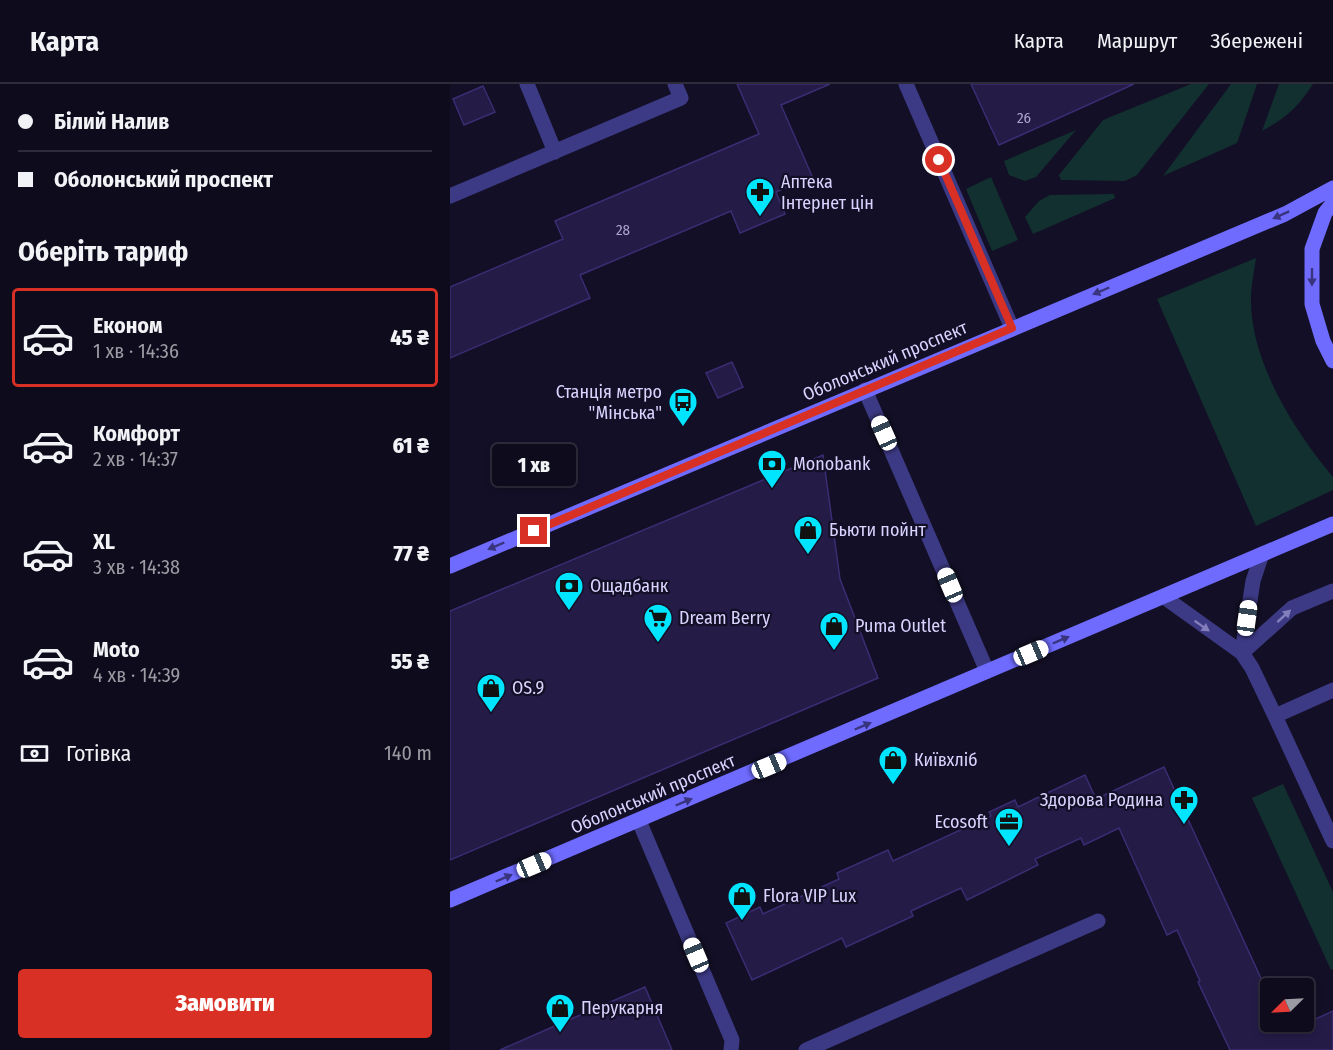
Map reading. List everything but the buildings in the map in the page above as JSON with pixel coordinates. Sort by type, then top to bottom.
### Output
[{"type":"main road","name":"Оболонський проспект","points":[[450,566],[1284,214],[1333,188]]},
{"type":"main road","points":[[1333,203],[1325,213],[1312,249],[1312,304],[1323,341],[1333,361]]},
{"type":"main road","name":"Оболонський проспект","points":[[450,900],[1333,524]]},
{"type":"street","points":[[527,84],[555,152]]},
{"type":"street","points":[[450,196],[681,99],[675,84]]},
{"type":"street","points":[[906,84],[1012,328]]},
{"type":"street","points":[[865,390],[987,671]]},
{"type":"street","points":[[1242,653],[1253,580],[1262,554]]},
{"type":"street","points":[[1242,653],[1292,608],[1333,591]]},
{"type":"street","points":[[1164,597],[1242,653],[1252,668],[1333,841]]},
{"type":"street","points":[[1275,716],[1333,690]]},
{"type":"street","points":[[639,821],[732,1040],[731,1050]]},
{"type":"street","points":[[806,1050],[1098,921]]},
{"type":"green space","points":[[1191,84],[1209,84],[1137,175],[1125,181],[1061,180],[1059,175],[1103,120]]},
{"type":"green space","points":[[1231,84],[1257,84],[1237,143],[1163,176]]},
{"type":"green space","points":[[1279,84],[1313,84],[1291,111],[1262,131]]},
{"type":"green space","points":[[1076,130],[1036,177],[1025,181],[1009,175],[1004,161]]},
{"type":"green space","points":[[991,177],[1018,240],[992,251],[966,189]]},
{"type":"green space","points":[[1114,194],[1115,198],[1033,234],[1025,217],[1039,201],[1050,195]]},
{"type":"green space","points":[[1256,258],[1251,299],[1258,347],[1266,371],[1290,417],[1333,477],[1333,490],[1256,526],[1157,299]]},
{"type":"green space","points":[[1283,784],[1333,892],[1333,969],[1331,970],[1252,798]]},
{"type":"place","name":"Аптека Інтернет цін","points":[[760,218]]},
{"type":"place","name":"Станція метро \"Мінська\"","points":[[683,428]]},
{"type":"place","name":"Monobank","points":[[772,490]]},
{"type":"place","name":"Бьюти пойнт","points":[[808,556]]},
{"type":"place","name":"Ощадбанк","points":[[569,612]]},
{"type":"place","name":"Dream Berry","points":[[658,644]]},
{"type":"place","name":"Puma Outlet","points":[[834,652]]},
{"type":"place","name":"OS.9","points":[[491,714]]},
{"type":"place","name":"Київхліб","points":[[893,786]]},
{"type":"place","name":"Здорова Родина","points":[[1184,826]]},
{"type":"place","name":"Ecosoft","points":[[1009,848]]},
{"type":"place","name":"Flora VIP Lux","points":[[742,922]]},
{"type":"place","name":"Перукарня","points":[[560,1034]]},
{"type":"route","points":[[534,531],[1012,328],[939,160]]}]
